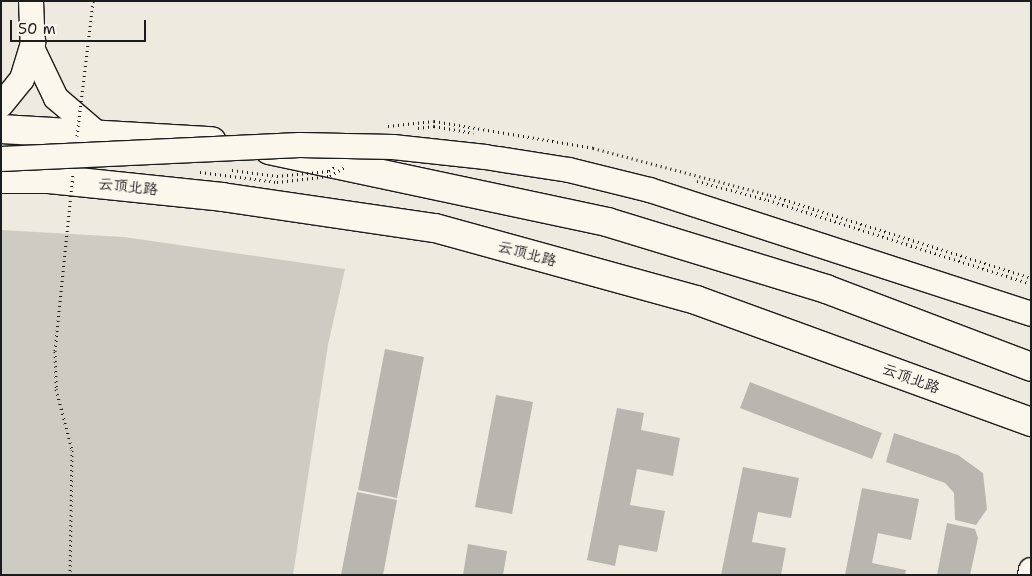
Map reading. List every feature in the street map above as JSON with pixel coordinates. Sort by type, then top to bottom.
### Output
[{"type":"main road","points":[[1,129],[229,142],[607,222],[826,289],[1031,367]]},
{"type":"main road","name":"云顶北路","points":[[1,179],[49,179],[222,197],[435,228],[696,300],[1031,422]]},
{"type":"street","points":[[1,104],[22,79],[33,42],[31,1]]},
{"type":"street","points":[[33,42],[56,98],[99,135]]},
{"type":"street","points":[[1,159],[300,145],[394,147],[484,156],[569,170],[650,190],[1031,314]]},
{"type":"street","points":[[1030,575],[1031,570]]},
{"type":"path","points":[[56,351],[56,390],[72,450],[70,575]]},
{"type":"shaded area","points":[[1,230],[124,237],[345,269],[328,345],[293,575],[1,575]]},
{"type":"building","points":[[385,349],[424,357],[397,498],[358,490]]},
{"type":"building","points":[[750,382],[882,433],[872,459],[740,408]]},
{"type":"building","points":[[496,395],[533,402],[512,514],[475,507]]},
{"type":"building","points":[[617,408],[644,413],[641,430],[680,438],[673,476],[637,469],[630,505],[665,511],[657,552],[619,545],[615,566],[587,560]]},
{"type":"building","points":[[894,433],[958,455],[983,473],[987,509],[976,525],[955,520],[954,493],[945,483],[886,462]]},
{"type":"building","points":[[743,467],[799,478],[791,518],[758,512],[752,542],[786,548],[781,575],[721,575]]},
{"type":"building","points":[[862,488],[919,499],[911,540],[878,533],[872,563],[906,570],[905,575],[845,575]]},
{"type":"building","points":[[357,492],[397,500],[383,575],[341,575]]},
{"type":"building","points":[[947,523],[975,529],[978,538],[970,575],[937,575]]},
{"type":"building","points":[[468,544],[507,551],[503,575],[463,575]]}]
